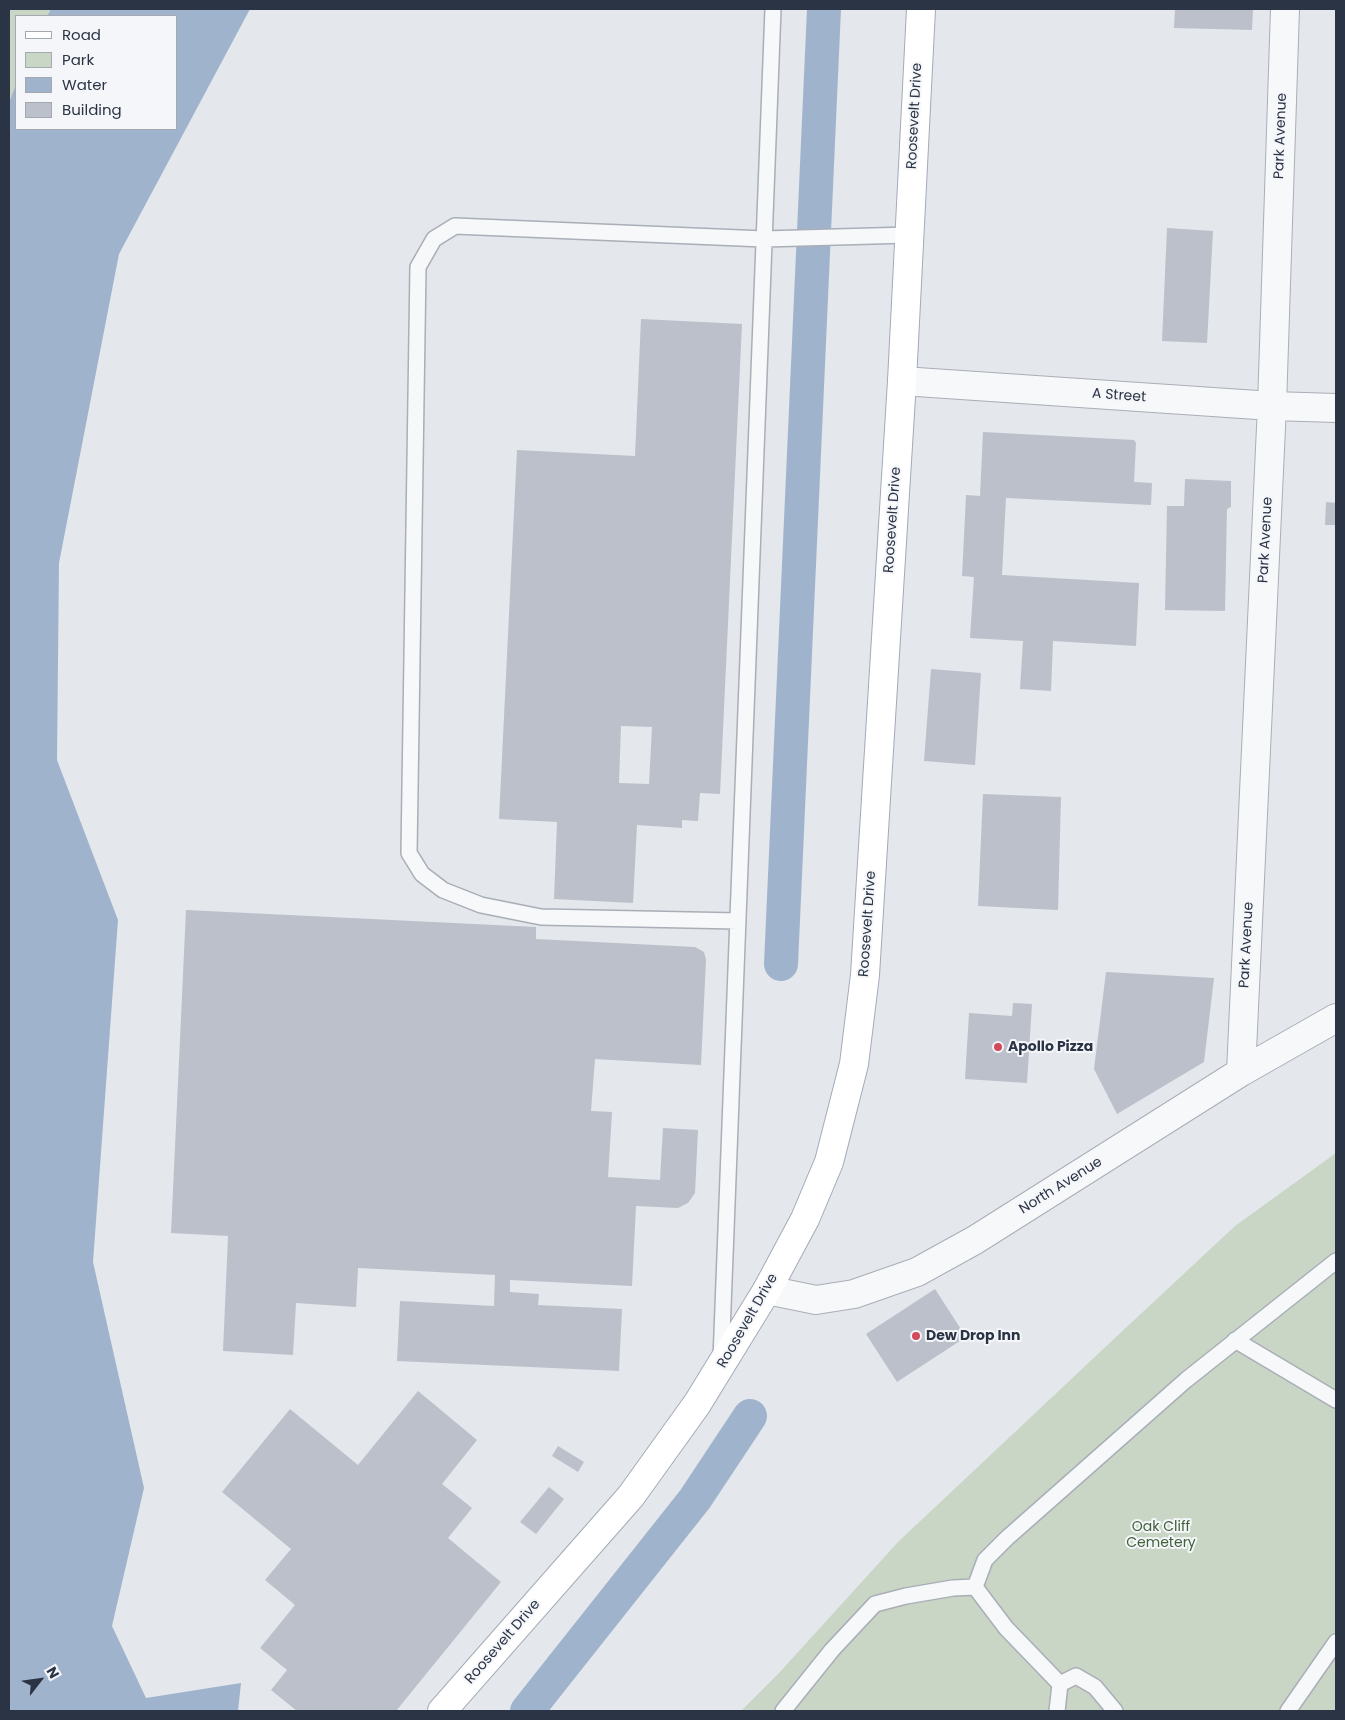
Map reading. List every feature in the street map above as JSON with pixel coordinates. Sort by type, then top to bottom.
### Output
[{"type":"main road","name":"Roosevelt Drive","points":[[442,1711],[631,1496],[698,1404],[767,1290],[805,1219],[829,1162],[854,1064],[865,975],[902,381],[921,9]]},
{"type":"street","name":"Park Avenue","points":[[1241,1072],[1272,406],[1285,9]]},
{"type":"street","name":"A Street","points":[[902,381],[1272,406],[1336,408]]},
{"type":"street","name":"North Avenue","points":[[767,1290],[816,1300],[854,1294],[916,1272],[975,1240],[1241,1072],[1336,1018]]},
{"type":"lane","points":[[720,1368],[773,9]]},
{"type":"lane","points":[[738,921],[541,917],[481,905],[443,890],[422,874],[409,853],[418,267],[434,239],[455,226],[764,239],[909,235]]},
{"type":"lane","points":[[975,1587],[985,1560],[1007,1538],[1186,1380],[1336,1260]]},
{"type":"lane","points":[[1235,1340],[1336,1400]]},
{"type":"lane","points":[[975,1587],[1006,1628],[1060,1684]]},
{"type":"lane","points":[[783,1711],[832,1650],[875,1604],[906,1596],[953,1588],[975,1587]]},
{"type":"lane","points":[[1288,1711],[1336,1642]]},
{"type":"lane","points":[[1060,1684],[1076,1676],[1095,1687],[1115,1711]]},
{"type":"lane","points":[[1057,1711],[1060,1684]]},
{"type":"green space","points":[[9,9],[51,9],[48,15],[15,15],[15,87],[9,103]]},
{"type":"green space","name":"Oak Cliff Cemetery","points":[[1336,1153],[1336,1711],[741,1711],[779,1673],[898,1542],[1116,1337],[1235,1226]]},
{"type":"water","points":[[51,9],[250,9],[119,254],[59,563],[57,760],[118,920],[93,1262],[144,1488],[112,1626],[146,1698],[241,1683],[238,1711],[9,1711],[9,103],[15,87],[15,130],[178,130],[178,15],[48,15]]},
{"type":"building","points":[[1175,9],[1253,9],[1252,30],[1174,28]]},
{"type":"building","points":[[1167,228],[1213,231],[1207,343],[1162,341]]},
{"type":"building","points":[[641,319],[742,324],[720,794],[700,793],[698,821],[682,820],[682,828],[637,825],[633,903],[554,899],[557,822],[499,819],[517,450],[635,456]],"holes":[[[621,726],[652,727],[649,784],[619,783]]]},
{"type":"building","points":[[983,432],[1134,440],[1136,443],[1134,482],[1152,483],[1151,505],[1006,498],[1002,575],[1139,583],[1136,646],[1053,641],[1051,691],[1020,689],[1023,641],[970,638],[974,577],[962,576],[966,495],[980,496]]},
{"type":"building","points":[[1185,479],[1231,481],[1231,507],[1227,509],[1225,611],[1165,610],[1167,506],[1184,506]]},
{"type":"building","points":[[1326,502],[1336,503],[1336,525],[1325,525]]},
{"type":"building","points":[[931,669],[981,673],[975,765],[924,761]]},
{"type":"building","points":[[983,794],[1061,797],[1058,910],[978,906]]},
{"type":"building","points":[[186,910],[536,927],[536,939],[695,947],[704,952],[706,960],[701,1065],[595,1059],[591,1111],[612,1112],[608,1177],[660,1180],[663,1128],[698,1130],[695,1193],[688,1203],[678,1208],[636,1206],[632,1286],[510,1280],[510,1292],[539,1294],[538,1305],[622,1309],[619,1371],[397,1361],[400,1301],[494,1306],[495,1275],[358,1268],[356,1307],[296,1303],[293,1355],[223,1351],[228,1236],[171,1233]]},
{"type":"building","points":[[1106,972],[1214,978],[1204,1062],[1117,1114],[1094,1069]]},
{"type":"building","name":"Apollo Pizza","points":[[1013,1003],[1032,1004],[1027,1083],[965,1079],[969,1013],[1012,1016]]},
{"type":"building","name":"Dew Drop Inn","points":[[935,1289],[966,1337],[897,1382],[866,1334]]},
{"type":"building","points":[[418,1391],[477,1440],[442,1484],[472,1508],[448,1538],[501,1582],[396,1711],[297,1711],[271,1690],[287,1670],[260,1648],[295,1605],[265,1580],[291,1549],[222,1492],[290,1409],[358,1465]]},
{"type":"building","points":[[558,1446],[584,1462],[578,1472],[552,1456]]},
{"type":"building","points":[[549,1487],[564,1499],[536,1534],[520,1522]]},
{"type":"waterway","points":[[781,964],[824,9]]},
{"type":"waterway","points":[[527,1711],[695,1499],[750,1416]]},
{"type":"place","name":"Apollo Pizza","points":[[998,1047]]},
{"type":"place","name":"Dew Drop Inn","points":[[916,1336]]}]
